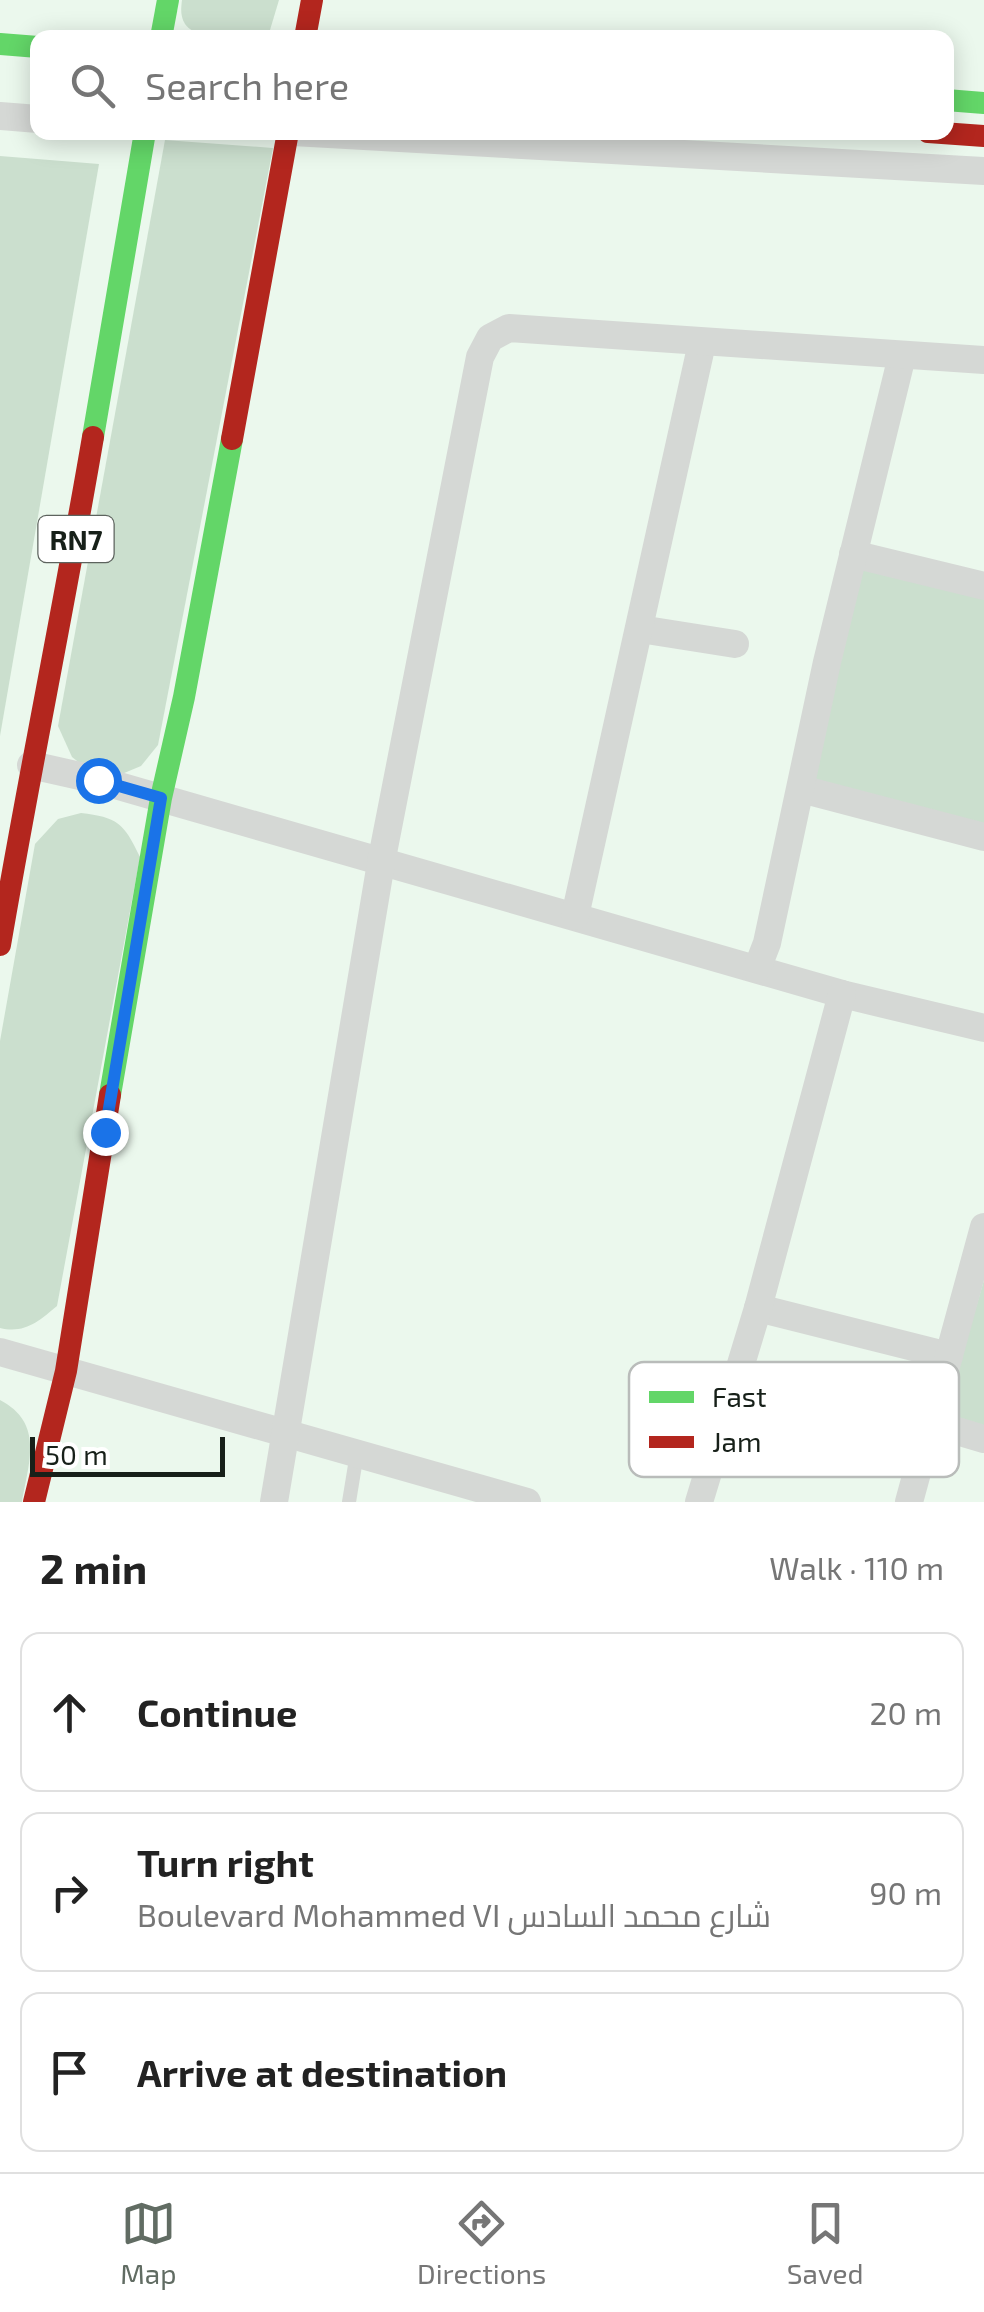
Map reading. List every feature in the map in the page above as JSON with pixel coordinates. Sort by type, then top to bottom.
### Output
[{"type":"main road","points":[[162,30],[168,0]]},
{"type":"main road","points":[[307,30],[312,0]]},
{"type":"main road","points":[[0,44],[30,46]]},
{"type":"main road","points":[[954,101],[984,103]]},
{"type":"main road","points":[[954,134],[984,136]]},
{"type":"main road","name":"RN7","points":[[0,945],[31,765],[53,669],[144,140]]},
{"type":"main road","points":[[34,1502],[66,1371],[83,1248],[161,798],[184,697],[288,140]]},
{"type":"street","points":[[0,116],[30,118]]},
{"type":"street","points":[[432,140],[984,171]]},
{"type":"street","points":[[274,1502],[381,862],[480,356],[490,338],[509,328],[984,360]]},
{"type":"street","points":[[575,916],[702,343]]},
{"type":"street","points":[[757,969],[767,943],[853,554],[902,356]]},
{"type":"street","points":[[853,554],[984,586]]},
{"type":"street","points":[[640,629],[734,644]]},
{"type":"street","points":[[31,765],[98,780],[842,994],[984,1028]]},
{"type":"street","points":[[802,789],[984,837]]},
{"type":"street","points":[[742,1362],[842,994]]},
{"type":"street","points":[[947,1362],[983,1233]]},
{"type":"street","points":[[758,1308],[949,1356]]},
{"type":"street","points":[[0,1352],[528,1502]]},
{"type":"street","points":[[959,1431],[984,1438]]},
{"type":"street","points":[[699,1502],[707,1477]]},
{"type":"street","points":[[910,1502],[916,1477]]},
{"type":"lane","points":[[349,1502],[356,1453]]},
{"type":"green space","points":[[182,0],[279,0],[270,30],[192,30],[185,24]]},
{"type":"green space","points":[[165,140],[273,148],[158,745],[141,766],[117,776],[91,772],[72,757],[58,726]]},
{"type":"green space","points":[[0,156],[99,164],[0,736]]},
{"type":"green space","points":[[861,566],[984,595],[984,825],[810,783]]},
{"type":"green space","points":[[81,813],[118,824],[140,857],[57,1306],[31,1325],[0,1328],[0,1041],[35,844],[58,819]]},
{"type":"green space","points":[[984,1280],[984,1432],[959,1425],[959,1365]]},
{"type":"green space","points":[[0,1400],[14,1409],[28,1432],[30,1458],[22,1502],[0,1502]]},
{"type":"traffic: fast","points":[[162,30],[168,0]]},
{"type":"traffic: fast","points":[[0,44],[30,46]]},
{"type":"traffic: fast","points":[[954,101],[984,103]]},
{"type":"traffic: fast","points":[[93,437],[144,140]]},
{"type":"traffic: fast","points":[[110,1095],[161,798],[232,439]]},
{"type":"traffic: jam","points":[[306,30],[312,0]]},
{"type":"traffic: jam","points":[[954,134],[984,136]]},
{"type":"traffic: jam","points":[[232,439],[287,140]]},
{"type":"traffic: jam","points":[[0,945],[93,437]]},
{"type":"traffic: jam","points":[[34,1502],[66,1371],[110,1095]]},
{"type":"route","points":[[98,780],[161,798],[105,1132]]}]
